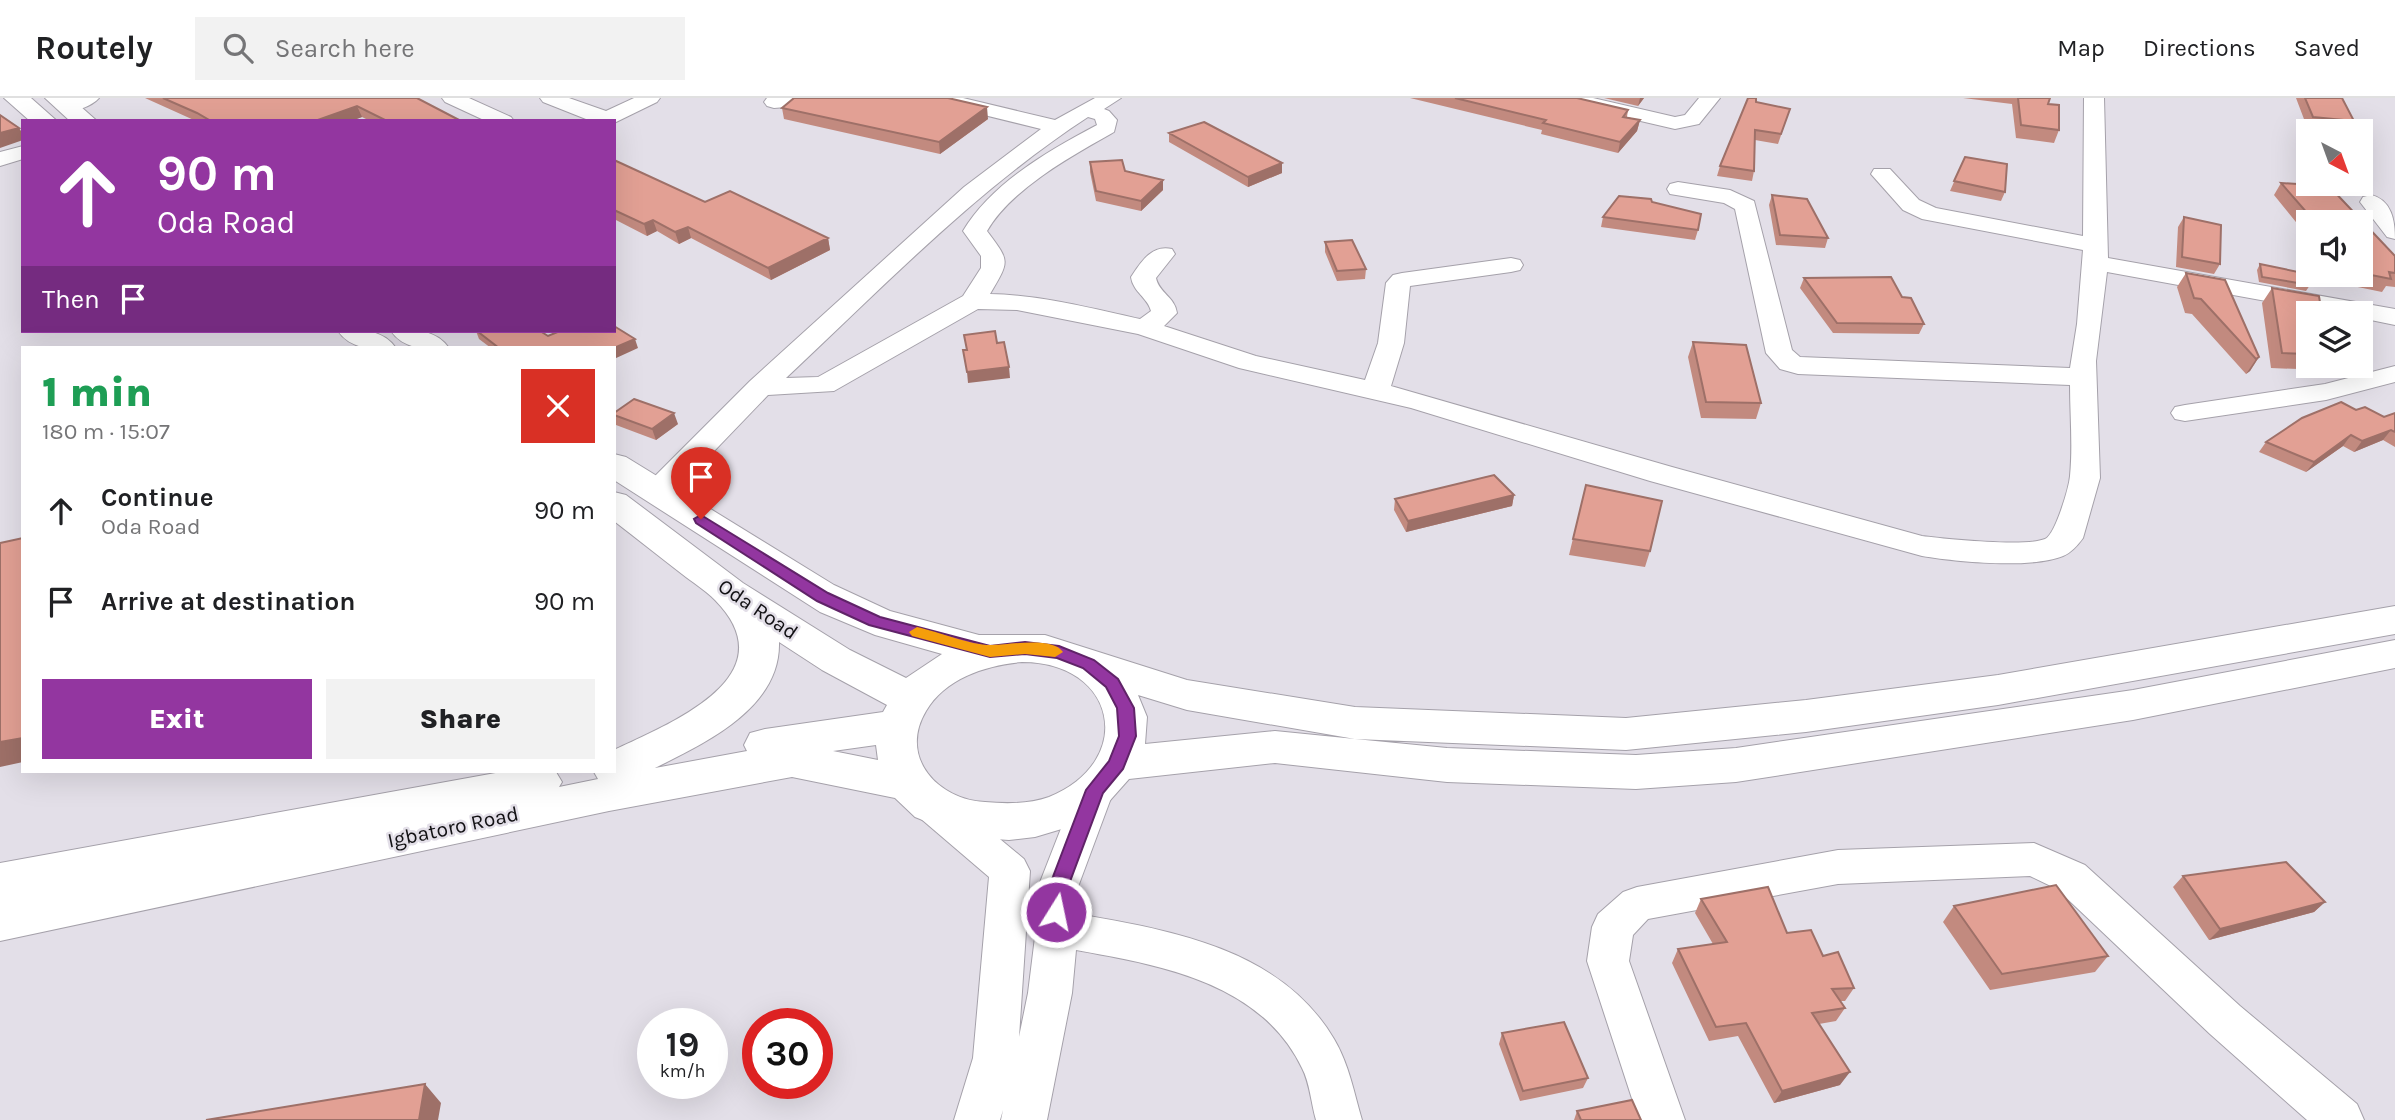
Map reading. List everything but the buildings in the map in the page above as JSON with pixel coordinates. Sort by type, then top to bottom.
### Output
[{"type":"street","points":[[16,98],[43,119]]},
{"type":"street","points":[[452,98],[499,119]]},
{"type":"street","points":[[551,98],[602,119]]},
{"type":"street","points":[[606,119],[650,98]]},
{"type":"street","points":[[774,102],[822,98]]},
{"type":"street","points":[[939,98],[1058,127]]},
{"type":"street","points":[[657,492],[760,387],[972,192],[1058,127],[1111,98]]},
{"type":"street","points":[[1566,98],[1675,123],[1692,120],[1710,98]]},
{"type":"street","points":[[973,300],[1041,306],[1145,328],[1249,362],[1308,378],[1376,390],[1661,474],[1922,546],[1949,550],[2028,552],[2054,548],[2067,538],[2085,478],[2083,361],[2090,324],[2095,254],[2094,98]]},
{"type":"street","points":[[760,387],[824,385],[973,300],[993,268],[993,256],[975,231],[978,223],[987,211],[1033,176],[1083,141],[1107,128],[1107,120],[1101,115],[1085,110]]},
{"type":"street","points":[[0,159],[21,153]]},
{"type":"street","points":[[1882,174],[1911,205],[1930,214],[2095,254],[2395,317]]},
{"type":"street","points":[[1678,189],[1730,197],[1746,206],[1779,353],[1790,363],[1858,370],[2084,377]]},
{"type":"street","points":[[2371,202],[2395,232]]},
{"type":"street","points":[[1145,328],[1164,313],[1163,304],[1145,287],[1143,277],[1163,254]]},
{"type":"street","points":[[1376,390],[1391,343],[1398,283],[1402,280],[1511,265]]},
{"type":"street","points":[[357,333],[378,346]]},
{"type":"street","points":[[409,333],[431,346]]},
{"type":"street","points":[[2185,413],[2326,392],[2395,374]]},
{"type":"street","points":[[616,465],[823,597],[875,621],[990,652]]},
{"type":"street","name":"Oda Road","points":[[616,505],[730,592],[836,660],[905,713]]},
{"type":"street","points":[[616,768],[702,725],[735,700],[750,680],[760,658],[761,643],[730,592]]},
{"type":"street","points":[[977,1120],[995,1058],[1010,871],[920,795],[896,755],[905,713],[928,681],[957,663],[990,652],[1025,648],[1059,652],[1088,664],[1187,695],[1355,723],[1626,734],[1806,716],[1998,690],[2395,620]]},
{"type":"street","points":[[920,795],[972,821],[1016,823],[1059,812],[1106,777],[1275,747],[1447,765],[1581,771],[1636,772],[1736,765],[2133,705],[2395,654]]},
{"type":"street","points":[[1024,1120],[1050,992],[1057,929],[1055,895],[1106,777],[1128,736],[1125,708],[1112,683],[1088,664]]},
{"type":"street","points":[[616,769],[905,713]]},
{"type":"street","name":"Igbatoro Road","points":[[0,920],[609,794],[792,760],[920,795]]},
{"type":"street","name":"Igbatoro Road","points":[[0,883],[79,866],[591,773]]},
{"type":"street","points":[[1662,1120],[1608,961],[1613,927],[1637,904],[1838,867],[2034,859],[2071,877],[2225,1020],[2341,1120]]},
{"type":"street","points":[[1057,929],[1156,947],[1213,964],[1259,988],[1297,1019],[1320,1055],[1339,1120]]},
{"type":"slow traffic","points":[[917,632],[990,652],[1025,648],[1055,652]]},
{"type":"route","points":[[701,519],[823,597],[875,621],[990,652],[1025,648],[1059,652],[1088,664],[1112,683],[1125,708],[1128,736],[1117,764],[1096,790],[1055,895],[1056,912]]}]
